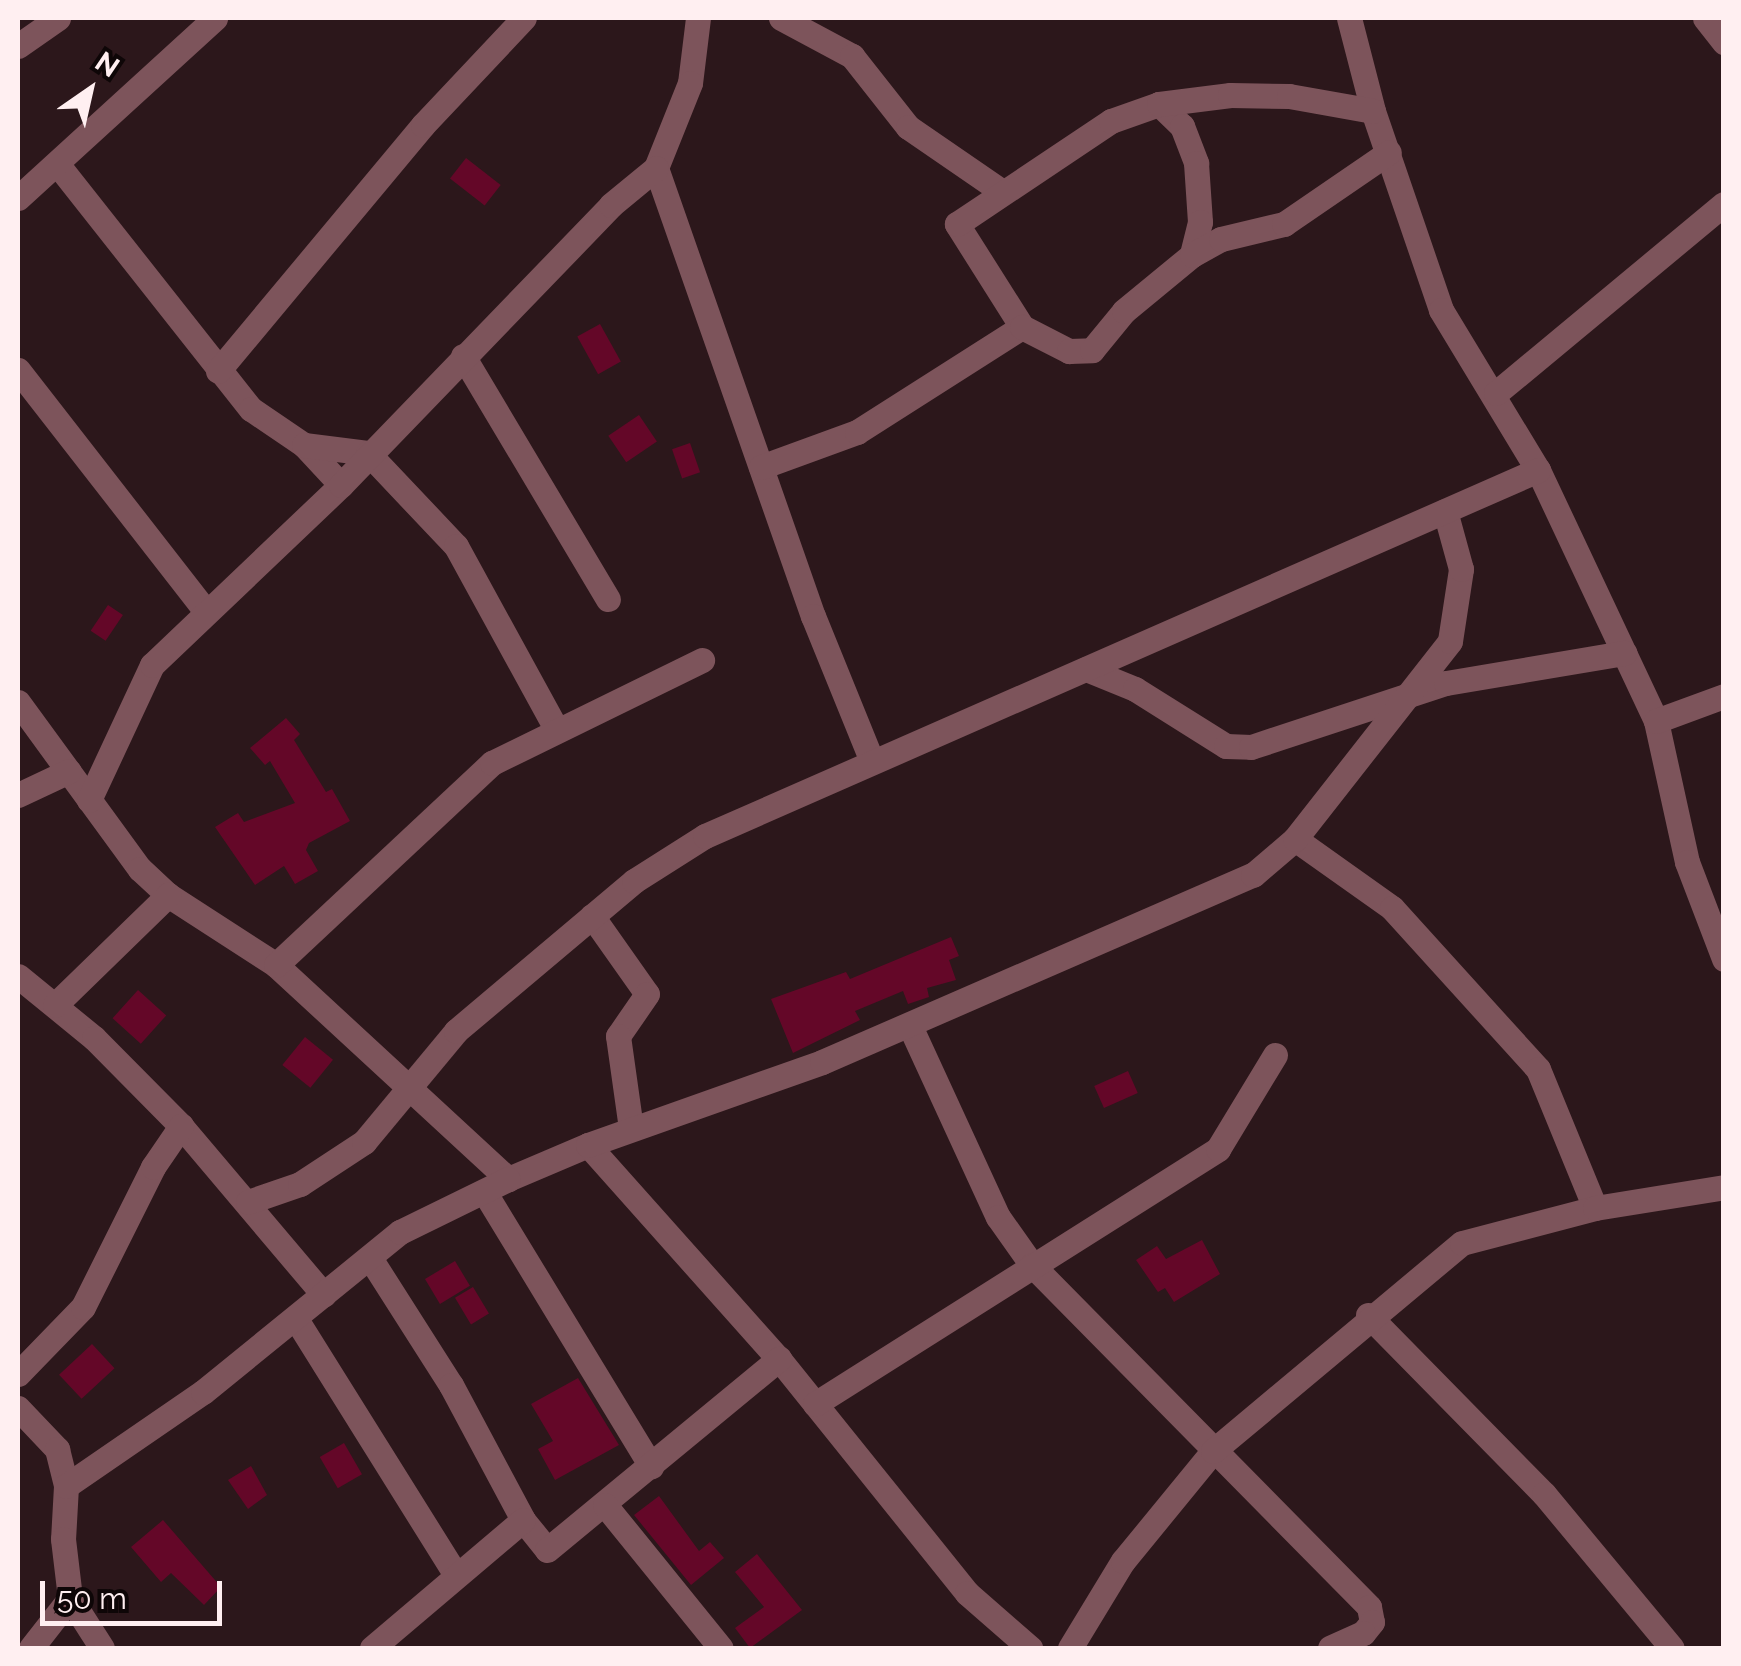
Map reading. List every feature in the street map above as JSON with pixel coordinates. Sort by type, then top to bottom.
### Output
[{"type":"street","points":[[18,46],[58,18]]},
{"type":"street","points":[[18,198],[214,18]]},
{"type":"street","points":[[218,371],[423,125],[524,18]]},
{"type":"street","points":[[88,800],[152,665],[205,610],[341,484],[463,356],[656,168],[690,83],[698,18]]},
{"type":"street","points":[[780,18],[852,56],[908,127],[1001,191]]},
{"type":"street","points":[[1350,18],[1373,111],[1441,310],[1496,392],[1538,470],[1656,721],[1687,862],[1724,959]]},
{"type":"street","points":[[1705,18],[1724,42]]},
{"type":"street","points":[[1373,111],[1289,96],[1159,104],[1111,122],[956,224],[1022,328],[1069,351],[1092,350],[1124,311],[1192,255],[1221,240],[1284,224],[1389,152]]},
{"type":"street","points":[[1159,104],[1182,126],[1196,162],[1200,222],[1192,255]]},
{"type":"street","points":[[58,165],[251,409],[304,445],[341,484]]},
{"type":"street","points":[[656,168],[761,467],[872,762]]},
{"type":"street","points":[[1496,392],[1724,204]]},
{"type":"street","points":[[761,467],[857,432],[1022,328]]},
{"type":"street","points":[[463,356],[608,599]]},
{"type":"street","points":[[18,370],[205,610]]},
{"type":"street","points":[[304,445],[368,452],[456,546],[556,729]]},
{"type":"street","points":[[248,1202],[300,1184],[364,1142],[456,1030],[592,916],[705,836],[1538,470]]},
{"type":"street","points":[[66,1486],[203,1392],[400,1232],[588,1144],[910,1026],[1201,902],[1253,875],[1295,839],[1450,641],[1461,596],[1445,512]]},
{"type":"street","points":[[1135,689],[1145,644]]},
{"type":"street","points":[[1086,669],[1135,689],[1226,746],[1250,747],[1404,700],[1446,683],[1624,654]]},
{"type":"street","points":[[276,964],[453,793],[556,729],[702,660]]},
{"type":"street","points":[[1656,721],[1724,696]]},
{"type":"street","points":[[18,702],[88,800],[168,896],[276,964],[413,1086],[508,1179]]},
{"type":"street","points":[[18,795],[69,771]]},
{"type":"street","points":[[1295,839],[1392,908],[1538,1069],[1595,1208]]},
{"type":"street","points":[[55,1005],[168,896]]},
{"type":"street","points":[[592,916],[647,994],[618,1036],[631,1129]]},
{"type":"street","points":[[18,976],[55,1005],[181,1126],[324,1295]]},
{"type":"street","points":[[910,1026],[998,1218],[1032,1264],[1369,1607],[1372,1622],[1363,1633],[1330,1648]]},
{"type":"street","points":[[815,1404],[1218,1149],[1274,1054]]},
{"type":"street","points":[[18,1374],[83,1308],[153,1168],[181,1126]]},
{"type":"street","points":[[588,1144],[779,1360],[967,1593],[1030,1648]]},
{"type":"street","points":[[1070,1648],[1123,1561],[1213,1451],[1368,1316],[1462,1243],[1595,1208],[1724,1188]]},
{"type":"street","points":[[485,1193],[650,1466]]},
{"type":"street","points":[[370,1258],[451,1385],[523,1520],[551,1550],[779,1360]]},
{"type":"street","points":[[1368,1316],[1544,1494],[1672,1648]]},
{"type":"street","points":[[296,1318],[456,1575]]},
{"type":"street","points":[[18,1408],[56,1449],[66,1486],[63,1539],[70,1598],[102,1648]]},
{"type":"street","points":[[605,1506],[717,1647]]},
{"type":"street","points":[[372,1648],[523,1520]]},
{"type":"street","points":[[31,1648],[70,1598]]},
{"type":"building","points":[[466,158],[501,185],[485,206],[450,178]]},
{"type":"building","points":[[600,324],[621,362],[598,374],[577,337]]},
{"type":"building","points":[[639,415],[657,442],[626,462],[608,436]]},
{"type":"building","points":[[690,443],[700,472],[682,478],[672,449]]},
{"type":"building","points":[[108,605],[123,615],[106,641],[91,631]]},
{"type":"building","points":[[286,718],[300,734],[294,740],[326,792],[332,789],[350,821],[309,843],[306,850],[318,871],[295,884],[284,866],[255,885],[215,827],[238,813],[244,822],[295,803],[270,761],[265,765],[250,748]]},
{"type":"building","points":[[951,937],[959,956],[949,960],[956,980],[927,988],[929,997],[908,1004],[903,991],[855,1011],[860,1020],[793,1053],[771,999],[846,972],[850,979]]},
{"type":"building","points":[[138,990],[166,1015],[141,1044],[113,1018]]},
{"type":"building","points":[[305,1037],[333,1060],[310,1088],[282,1065]]},
{"type":"building","points":[[1128,1071],[1138,1093],[1104,1108],[1094,1086]]},
{"type":"building","points":[[1202,1240],[1220,1274],[1174,1302],[1165,1288],[1158,1292],[1136,1260],[1157,1246],[1166,1259]]},
{"type":"building","points":[[455,1261],[470,1286],[440,1304],[425,1279]]},
{"type":"building","points":[[473,1287],[489,1314],[471,1324],[455,1298]]},
{"type":"building","points":[[92,1344],[115,1368],[82,1399],[59,1375]]},
{"type":"building","points":[[578,1378],[619,1445],[555,1480],[538,1449],[553,1441],[531,1404]]},
{"type":"building","points":[[344,1443],[362,1474],[338,1488],[320,1457]]},
{"type":"building","points":[[251,1466],[267,1495],[248,1509],[228,1480]]},
{"type":"building","points":[[659,1496],[699,1551],[710,1542],[724,1558],[691,1585],[634,1515]]},
{"type":"building","points":[[163,1520],[221,1587],[204,1605],[171,1573],[161,1582],[131,1547]]},
{"type":"building","points":[[757,1554],[802,1610],[750,1648],[735,1628],[764,1607],[735,1572]]}]
